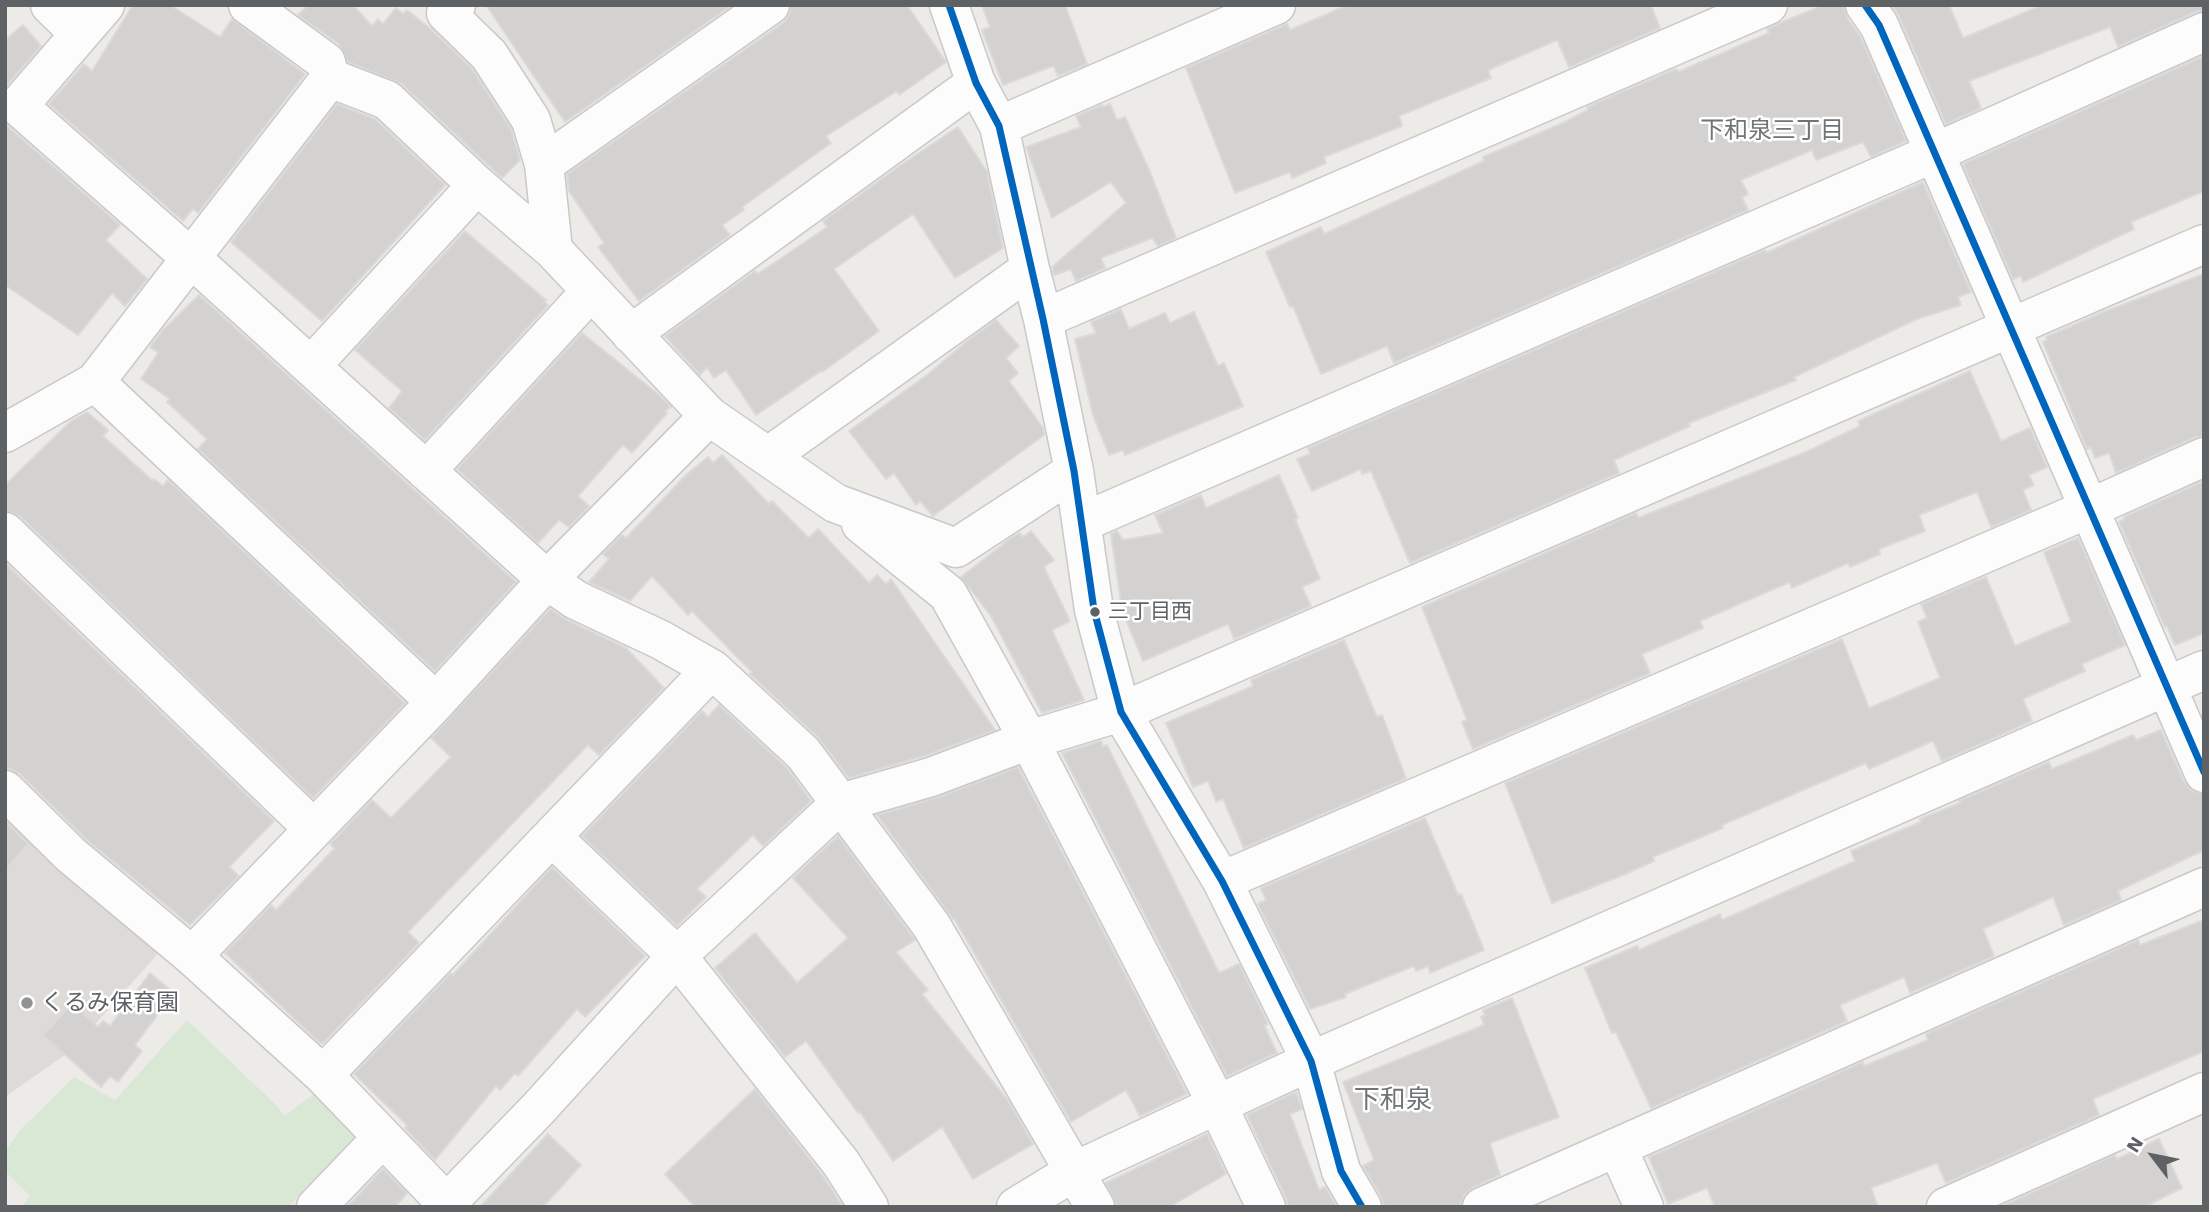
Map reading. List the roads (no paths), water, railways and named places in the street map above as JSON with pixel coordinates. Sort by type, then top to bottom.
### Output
[{"type":"street","points":[[50,5],[80,34]]},
{"type":"street","points":[[105,5],[18,106],[191,258],[547,580],[576,600],[661,640],[712,669],[803,753],[930,925],[1094,1207]]},
{"type":"street","points":[[248,5],[326,62],[330,78]]},
{"type":"street","points":[[544,164],[770,5]]},
{"type":"street","points":[[950,5],[976,83],[999,126],[1074,471],[1094,610],[1121,712],[1222,881],[1311,1061],[1341,1171],[1362,1207]]},
{"type":"street","points":[[999,126],[1276,5]]},
{"type":"street","points":[[1043,319],[1768,5]]},
{"type":"street","points":[[1865,5],[1879,25],[2204,773]]},
{"type":"street","points":[[447,8],[489,55],[531,120],[544,164],[553,250]]},
{"type":"street","points":[[1083,522],[1934,153],[2204,32]]},
{"type":"street","points":[[330,78],[387,100],[477,185],[553,250],[709,416],[835,502],[948,594],[1029,740],[1217,1104],[1266,1207]]},
{"type":"street","points":[[5,433],[95,382],[330,78]]},
{"type":"street","points":[[631,334],[976,83]]},
{"type":"street","points":[[311,366],[477,185]]},
{"type":"street","points":[[5,790],[71,855],[192,956],[323,1075],[449,1205],[677,956],[841,803],[931,776],[1029,740],[1121,712],[2204,244]]},
{"type":"street","points":[[769,456],[1030,269]]},
{"type":"street","points":[[426,471],[591,291]]},
{"type":"street","points":[[95,382],[436,702]]},
{"type":"street","points":[[192,956],[436,702],[547,580],[709,416]]},
{"type":"street","points":[[1222,881],[2204,457]]},
{"type":"street","points":[[835,502],[956,548],[1074,471]]},
{"type":"street","points":[[5,532],[313,828]]},
{"type":"street","points":[[323,1075],[712,669]]},
{"type":"street","points":[[1016,1207],[1075,1171],[1311,1061],[2204,670]]},
{"type":"street","points":[[552,837],[677,956],[841,1163],[869,1207]]},
{"type":"street","points":[[1482,1207],[2204,887]]},
{"type":"street","points":[[1946,1207],[2204,1092]]},
{"type":"street","points":[[316,1207],[382,1138]]},
{"type":"street","points":[[1617,1147],[1644,1207]]},
{"type":"place","name":"三丁目西","points":[[1095,612]]},
{"type":"place","name":"くるみ保育園","points":[[27,1003]]},
{"type":"district","name":"下和泉三丁目","points":[[1772,131]]},
{"type":"district","name":"下和泉","points":[[1393,1100]]}]
